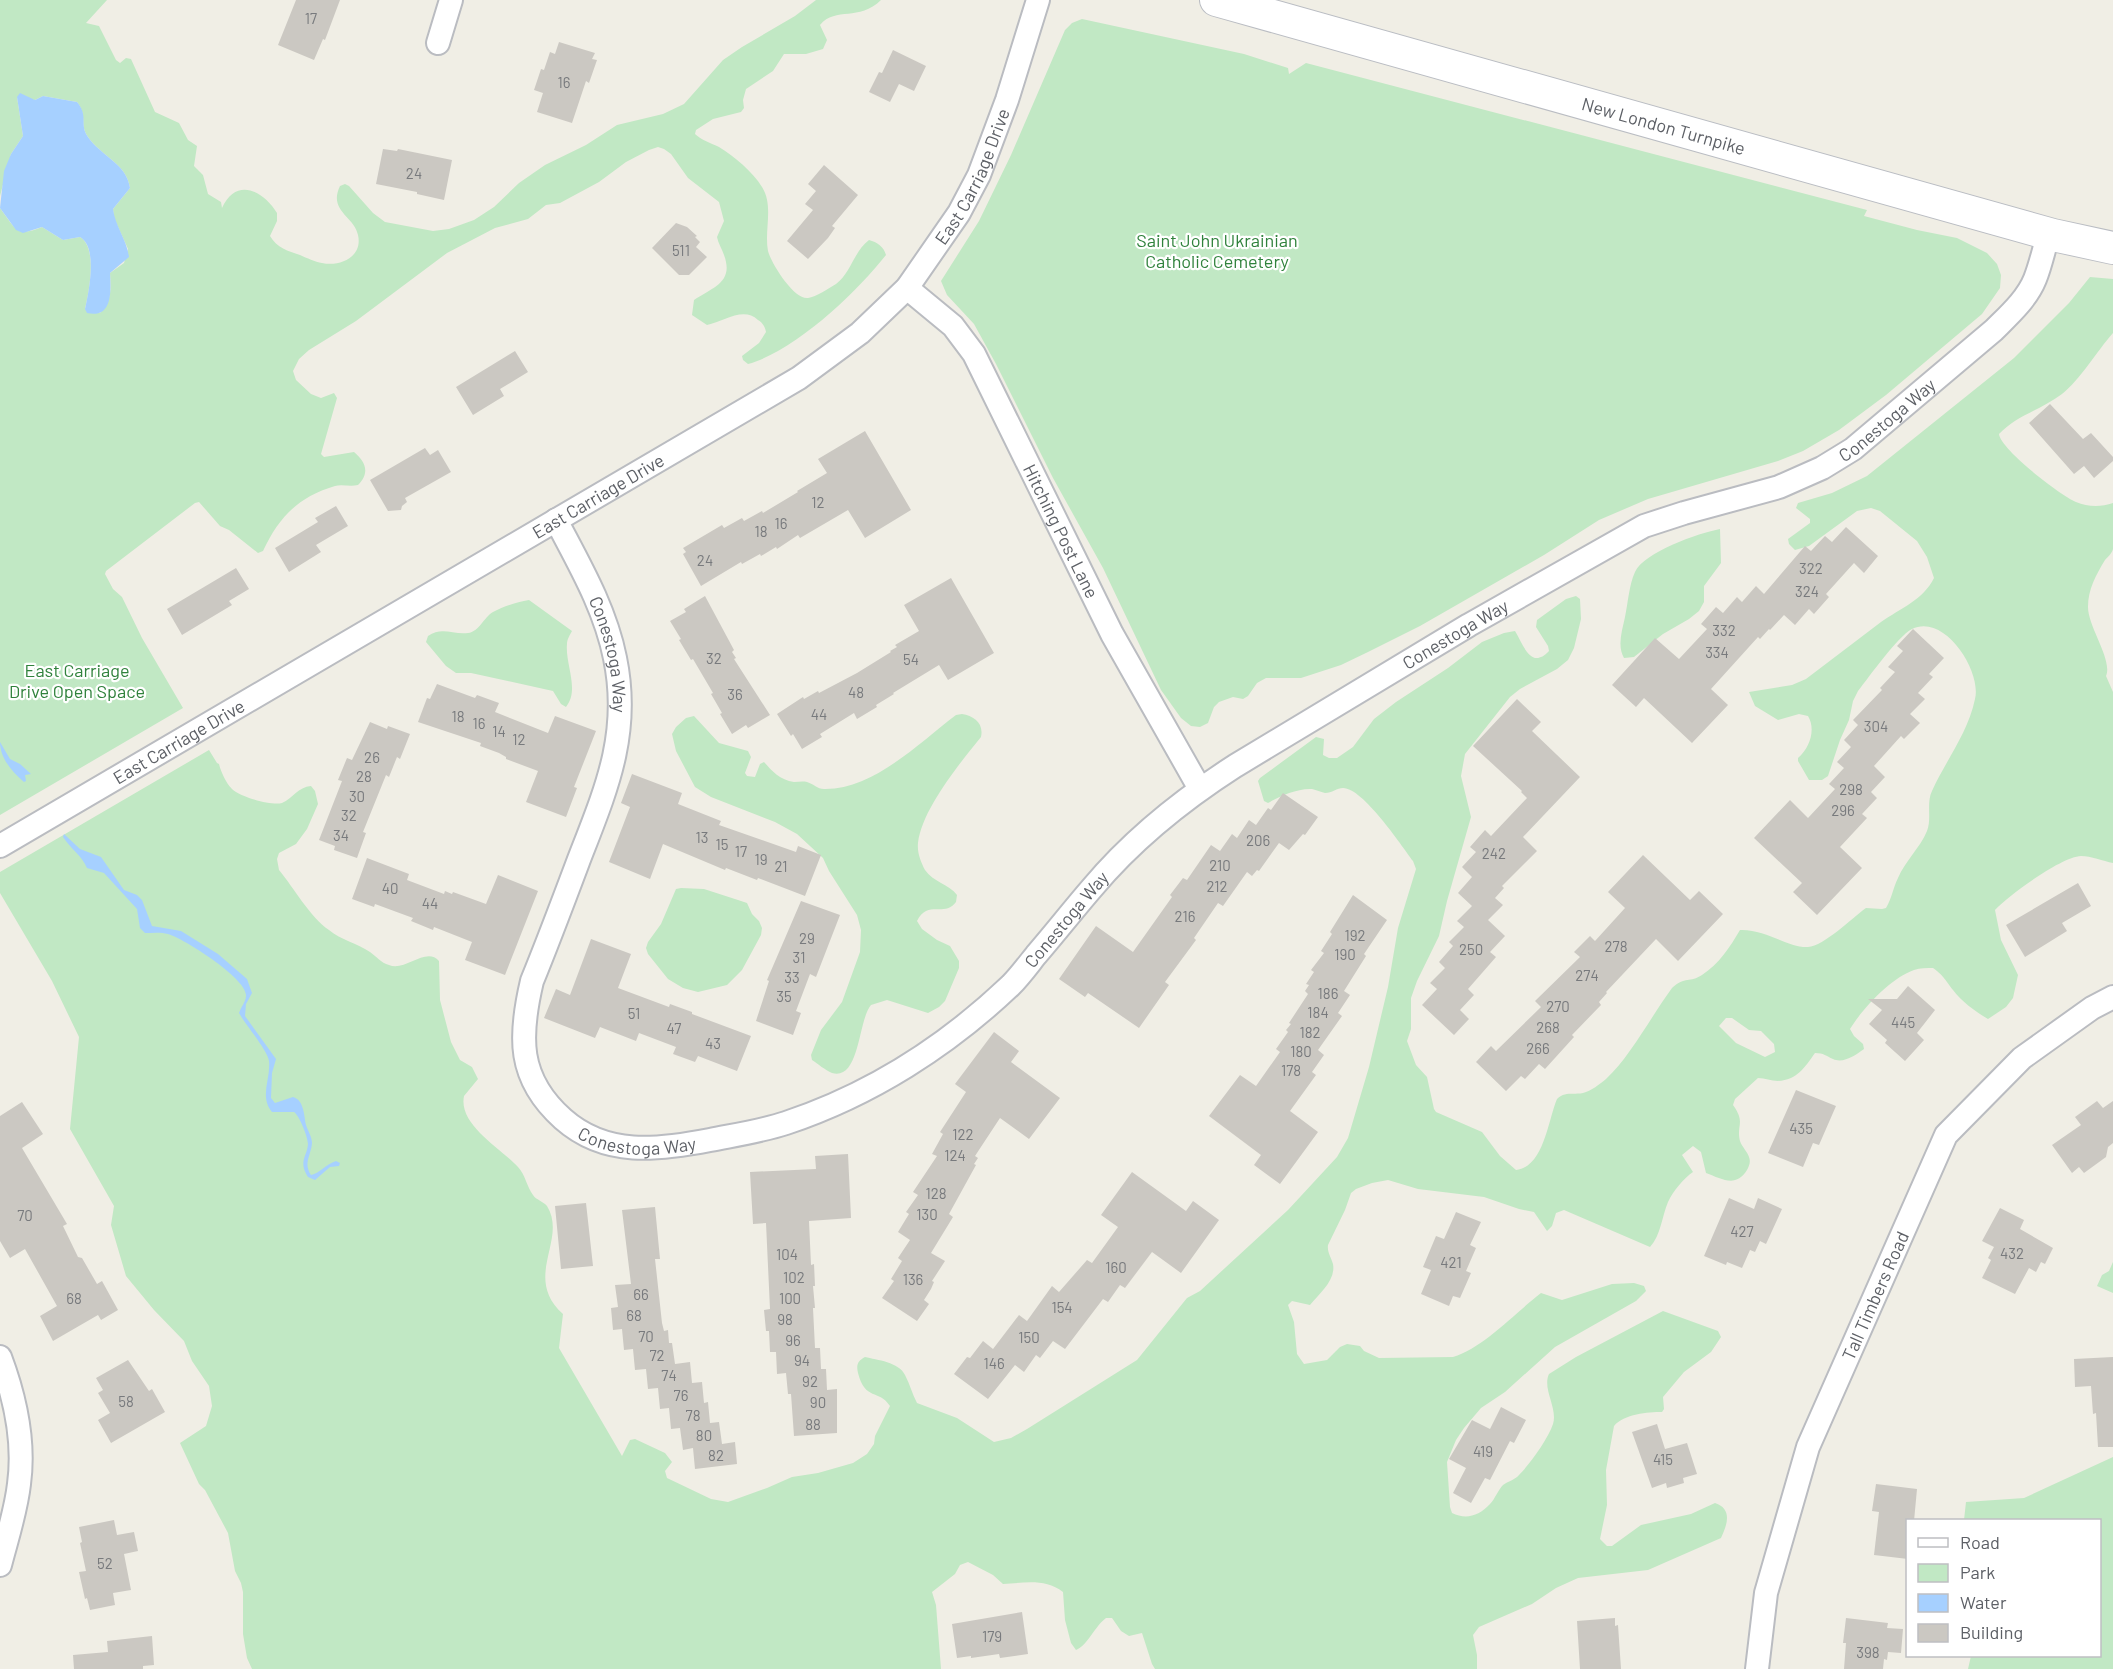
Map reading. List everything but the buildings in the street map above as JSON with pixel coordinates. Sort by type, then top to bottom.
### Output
[{"type":"street","points":[[438,43],[451,0]]},
{"type":"street","name":"East Carriage Drive","points":[[0,846],[798,378],[860,333],[907,288],[953,222],[979,175],[1007,100],[1038,0]]},
{"type":"street","name":"New London Turnpike","points":[[1216,0],[2049,233],[2113,248]]},
{"type":"street","name":"Conestoga Way","points":[[556,520],[604,617],[619,679],[620,717],[618,740],[610,777],[532,981],[524,1016],[523,1044],[529,1070],[541,1092],[561,1117],[574,1128],[612,1146],[630,1148],[690,1144],[784,1124],[855,1094],[911,1065],[974,1018],[1013,983],[1116,861],[1160,820],[1200,789],[1469,625],[1644,526],[1779,487],[1822,468],[1854,449],[1994,330],[2015,309],[2035,280],[2049,233]]},
{"type":"street","name":"Hitching Post Lane","points":[[907,288],[952,326],[974,354],[1112,634],[1200,789]]},
{"type":"street","name":"Tall Timbers Road","points":[[1757,1669],[1766,1593],[1808,1447],[1946,1134],[2022,1058],[2092,1008],[2113,997]]},
{"type":"street","points":[[0,1357],[14,1396],[21,1455],[17,1500],[0,1565]]},
{"type":"green space","name":"East Carriage Drive Open Space","points":[[0,0],[107,0],[86,23],[99,26],[116,60],[120,63],[126,58],[131,59],[155,112],[179,123],[188,140],[197,146],[194,166],[203,175],[208,194],[221,202],[222,208],[235,192],[250,190],[257,193],[277,213],[277,221],[270,236],[279,246],[311,260],[329,264],[349,259],[354,255],[359,243],[356,228],[337,202],[340,186],[345,184],[349,186],[373,213],[385,222],[433,231],[449,229],[474,220],[494,207],[519,183],[545,165],[586,145],[617,125],[663,114],[684,104],[723,60],[795,16],[816,0],[881,0],[864,11],[826,19],[820,25],[827,40],[823,49],[806,54],[784,54],[773,71],[746,89],[743,100],[744,108],[741,112],[713,119],[696,130],[695,134],[737,160],[762,187],[766,194],[768,210],[768,251],[778,272],[802,297],[808,298],[819,294],[836,284],[869,240],[880,245],[886,255],[842,303],[823,319],[785,347],[748,364],[742,356],[759,343],[766,332],[761,322],[746,314],[707,325],[692,315],[694,300],[715,287],[724,278],[726,264],[717,237],[724,221],[719,202],[688,178],[671,154],[664,149],[658,147],[649,150],[626,162],[599,182],[560,203],[546,205],[528,219],[495,228],[447,253],[356,321],[309,350],[299,359],[293,371],[296,380],[311,394],[321,398],[334,393],[337,398],[321,454],[324,457],[354,452],[365,468],[362,481],[358,485],[335,486],[300,502],[283,518],[263,551],[258,553],[229,530],[220,526],[199,502],[195,503],[106,571],[105,574],[113,589],[122,597],[142,638],[183,708],[0,815],[0,208],[13,226],[21,231],[42,227],[63,240],[80,237],[86,243],[91,260],[91,270],[85,309],[100,313],[110,294],[110,273],[124,263],[128,249],[114,218],[113,209],[130,188],[119,166],[88,137],[77,102],[43,96],[35,100],[17,97],[23,136],[11,154],[0,196]]},
{"type":"green space","name":"Saint John Ukrainian Catholic Cemetery","points":[[1082,19],[1244,54],[1288,68],[1289,74],[1306,63],[1867,210],[1864,216],[1957,238],[1987,253],[1997,264],[2001,275],[2000,288],[1982,314],[1886,395],[1839,430],[1803,451],[1778,461],[1648,499],[1599,520],[1544,555],[1420,626],[1341,665],[1301,678],[1266,678],[1257,683],[1243,699],[1233,697],[1219,702],[1214,707],[1208,723],[1200,727],[1191,726],[1181,718],[1161,690],[1103,568],[1053,478],[996,364],[974,324],[947,295],[941,281],[979,221],[1011,155],[1065,30],[1072,23]]},
{"type":"green space","points":[[2090,277],[2113,279],[2113,333],[2069,388],[2054,400],[2013,422],[1999,434],[2002,441],[2020,461],[2068,498],[2090,506],[2113,503],[2113,549],[2093,582],[2088,607],[2106,661],[2106,676],[2113,692],[2113,863],[2085,856],[2072,858],[2036,878],[1995,910],[2001,940],[2018,975],[2013,998],[2006,1007],[1988,1019],[1965,1003],[1933,968],[1914,970],[1896,980],[1870,1003],[1850,1029],[1863,1044],[1864,1049],[1845,1060],[1837,1060],[1815,1053],[1804,1068],[1790,1078],[1778,1081],[1758,1078],[1735,1099],[1733,1105],[1740,1120],[1740,1141],[1750,1161],[1743,1176],[1728,1180],[1706,1173],[1701,1152],[1693,1146],[1682,1155],[1693,1172],[1679,1185],[1670,1198],[1659,1231],[1650,1247],[1564,1210],[1556,1213],[1552,1226],[1547,1231],[1534,1212],[1484,1197],[1418,1189],[1388,1180],[1372,1183],[1351,1193],[1328,1245],[1333,1264],[1330,1281],[1310,1305],[1292,1301],[1288,1305],[1294,1322],[1297,1354],[1304,1364],[1327,1360],[1340,1347],[1347,1344],[1360,1346],[1364,1351],[1379,1358],[1453,1357],[1487,1338],[1541,1293],[1562,1300],[1612,1284],[1634,1283],[1644,1286],[1646,1291],[1636,1301],[1555,1347],[1505,1392],[1481,1408],[1456,1440],[1447,1462],[1450,1507],[1452,1513],[1462,1516],[1472,1516],[1481,1511],[1492,1502],[1503,1485],[1517,1477],[1533,1458],[1553,1424],[1554,1412],[1547,1386],[1549,1374],[1576,1357],[1663,1311],[1718,1331],[1721,1337],[1711,1352],[1684,1372],[1663,1397],[1662,1412],[1630,1416],[1614,1426],[1606,1470],[1607,1505],[1600,1539],[1607,1546],[1612,1546],[1641,1525],[1691,1514],[1715,1503],[1724,1509],[1727,1518],[1721,1538],[1648,1570],[1578,1578],[1556,1588],[1532,1604],[1479,1627],[1473,1635],[1477,1669],[1155,1669],[1142,1633],[1129,1636],[1121,1631],[1112,1618],[1106,1618],[1076,1650],[1071,1643],[1065,1620],[1063,1592],[1042,1583],[1003,1584],[993,1575],[968,1562],[960,1565],[955,1574],[932,1592],[936,1605],[941,1669],[252,1669],[247,1658],[243,1634],[243,1592],[235,1571],[228,1533],[205,1490],[199,1484],[180,1443],[206,1426],[212,1406],[209,1386],[192,1361],[184,1341],[126,1276],[111,1225],[114,1206],[70,1129],[79,1037],[52,981],[0,893],[0,872],[209,750],[230,787],[249,798],[277,804],[286,801],[303,788],[311,786],[315,791],[318,804],[307,829],[296,844],[279,853],[277,859],[279,870],[322,924],[339,936],[365,949],[383,963],[402,965],[428,956],[439,961],[440,1000],[451,1042],[460,1060],[472,1067],[478,1079],[464,1096],[464,1107],[474,1126],[518,1167],[533,1195],[547,1206],[552,1219],[553,1232],[545,1273],[546,1286],[551,1300],[563,1314],[559,1348],[622,1456],[630,1440],[635,1439],[665,1453],[672,1462],[665,1471],[667,1478],[711,1499],[728,1502],[792,1477],[818,1473],[853,1463],[867,1454],[874,1444],[875,1436],[890,1406],[886,1401],[864,1388],[857,1365],[865,1357],[898,1367],[907,1378],[917,1403],[957,1418],[994,1442],[1011,1438],[1137,1360],[1187,1298],[1200,1291],[1288,1210],[1337,1157],[1348,1138],[1369,1067],[1388,987],[1398,928],[1416,869],[1413,861],[1381,818],[1351,790],[1343,788],[1325,793],[1307,789],[1289,793],[1268,803],[1264,801],[1258,781],[1260,778],[1316,737],[1324,739],[1323,755],[1337,758],[1353,747],[1374,719],[1396,702],[1448,668],[1482,642],[1504,633],[1515,631],[1529,654],[1537,658],[1543,656],[1549,651],[1536,627],[1537,620],[1566,599],[1576,596],[1580,599],[1581,619],[1574,648],[1568,660],[1510,697],[1465,754],[1461,776],[1471,817],[1439,936],[1411,998],[1411,1029],[1407,1041],[1416,1065],[1427,1077],[1434,1109],[1436,1112],[1482,1132],[1500,1156],[1516,1170],[1533,1161],[1539,1152],[1557,1099],[1566,1094],[1586,1092],[1606,1079],[1632,1048],[1672,988],[1680,982],[1698,977],[1714,966],[1740,930],[1759,932],[1793,945],[1808,947],[1830,937],[1866,908],[1886,908],[1901,872],[1927,831],[1932,791],[1972,711],[1976,688],[1973,674],[1967,661],[1948,637],[1937,629],[1924,626],[1912,629],[1891,648],[1858,691],[1828,776],[1822,780],[1809,780],[1798,761],[1811,738],[1812,727],[1808,716],[1799,714],[1778,720],[1755,706],[1749,692],[1792,685],[1806,679],[1881,622],[1918,598],[1934,578],[1927,557],[1917,541],[1880,511],[1871,508],[1857,511],[1809,546],[1795,550],[1789,544],[1788,539],[1810,523],[1810,519],[1796,508],[1798,503],[1832,493],[1867,476],[2014,358],[2069,303]],"holes":[[[1726,1018],[1732,1018],[1749,1030],[1761,1031],[1774,1044],[1775,1052],[1765,1057],[1736,1043],[1719,1026]]]},
{"type":"green space","points":[[1720,529],[1721,563],[1704,586],[1704,602],[1699,611],[1663,634],[1634,657],[1624,658],[1620,643],[1631,583],[1640,565],[1649,557],[1673,544]]},
{"type":"green space","points":[[529,600],[572,631],[568,640],[567,652],[572,693],[566,707],[561,704],[553,691],[471,673],[456,673],[446,666],[426,642],[428,636],[433,633],[472,632],[493,612],[511,604]]},
{"type":"green space","points":[[962,714],[977,721],[982,732],[981,737],[934,801],[921,830],[918,843],[925,870],[957,895],[956,902],[946,909],[926,911],[917,921],[922,929],[950,946],[959,961],[959,968],[945,1001],[928,1013],[887,1000],[871,1005],[848,1068],[841,1073],[832,1073],[812,1060],[811,1055],[821,1030],[842,1002],[860,952],[861,930],[857,915],[823,858],[797,834],[775,822],[711,797],[695,787],[676,751],[672,734],[686,718],[694,716],[719,743],[748,751],[751,757],[745,773],[747,776],[755,777],[760,764],[764,762],[780,777],[794,782],[807,782],[824,789],[860,782],[878,773],[911,751],[956,715]]},
{"type":"green space","points":[[676,889],[704,889],[747,903],[752,914],[759,921],[762,928],[761,935],[742,970],[727,985],[698,992],[683,988],[668,979],[648,954],[646,948],[648,942],[661,924]]},
{"type":"green space","points":[[2113,1262],[2113,1293],[2097,1286],[2102,1275],[2109,1271]]},
{"type":"green space","points":[[2113,1457],[2113,1669],[1968,1669],[1971,1657],[2101,1657],[2101,1519],[1964,1519],[1966,1502],[2024,1498]]},
{"type":"water","points":[[20,93],[35,100],[43,96],[77,102],[83,112],[84,128],[88,137],[119,166],[128,180],[130,188],[113,209],[129,257],[110,273],[109,302],[102,312],[87,313],[85,309],[91,270],[91,259],[86,242],[80,237],[63,240],[42,227],[23,233],[16,230],[0,208],[4,171],[11,154],[23,136],[17,97]]},
{"type":"water","points":[[0,742],[10,759],[31,774],[25,775],[26,781],[24,782],[11,769],[2,754]]},
{"type":"water","points":[[64,834],[80,849],[101,857],[124,890],[137,895],[142,900],[152,926],[181,931],[218,954],[247,979],[252,993],[246,1004],[245,1016],[276,1059],[272,1073],[271,1098],[275,1103],[293,1097],[299,1101],[312,1141],[308,1163],[311,1175],[336,1161],[340,1163],[339,1166],[330,1167],[315,1180],[308,1177],[303,1163],[308,1141],[298,1117],[294,1112],[272,1112],[268,1106],[266,1094],[269,1061],[265,1051],[239,1013],[246,996],[237,980],[213,960],[176,937],[162,933],[145,933],[140,928],[137,909],[104,873],[87,868],[63,837]]}]
